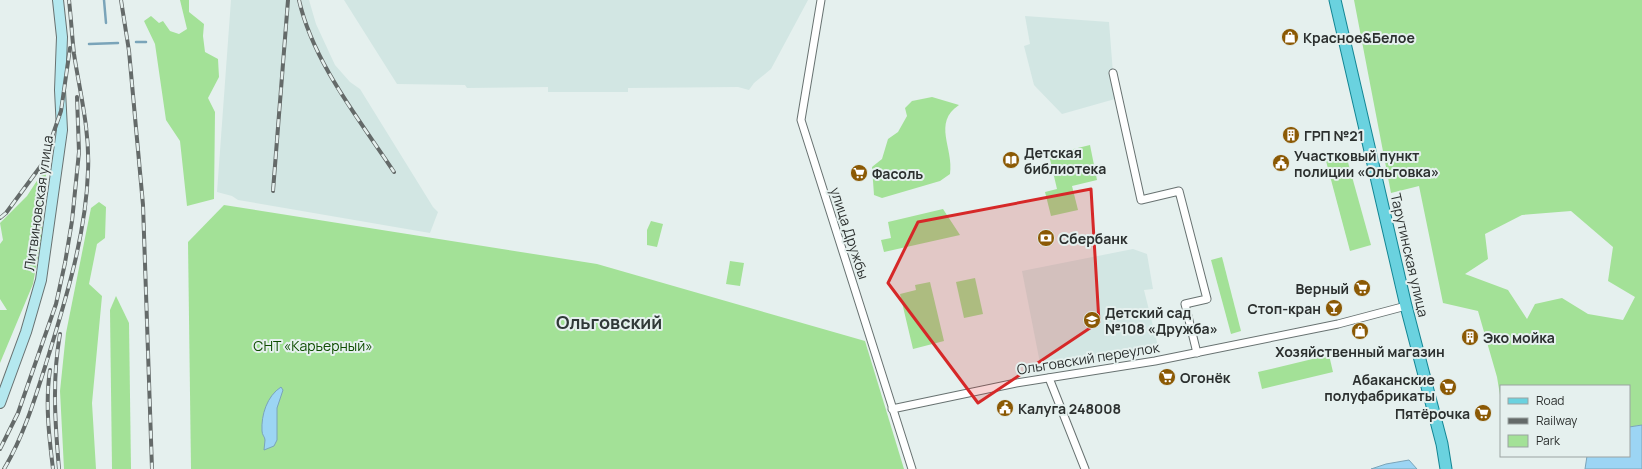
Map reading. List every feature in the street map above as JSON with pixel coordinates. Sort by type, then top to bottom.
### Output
[{"type":"main road","name":"Тарутинская улица","points":[[1335,0],[1406,306],[1442,444],[1446,469]]},
{"type":"street","name":"Литвиновская улица","points":[[0,403],[26,332],[42,280],[62,130],[60,90],[62,37],[58,0]]},
{"type":"street","name":"улица Дружбы","points":[[821,0],[801,120],[912,469]]},
{"type":"street","points":[[1113,72],[1141,200],[1179,191],[1207,299],[1185,304],[1197,352]]},
{"type":"street","name":"Ольговский переулок","points":[[892,408],[1016,383],[1155,361],[1338,324],[1406,306]]},
{"type":"street","points":[[1049,378],[1085,469]]},
{"type":"highlighted area","points":[[1091,189],[1099,322],[978,403],[888,283],[918,222]]},
{"type":"shaded area","points":[[231,0],[309,0],[316,24],[335,65],[350,82],[360,89],[433,207],[438,212],[430,233],[238,200],[232,196],[217,192]]},
{"type":"shaded area","points":[[344,0],[808,0],[771,69],[754,83],[749,90],[738,87],[628,88],[628,92],[548,92],[548,87],[467,88],[465,85],[397,84]]},
{"type":"shaded area","points":[[1025,16],[1109,22],[1115,99],[1062,114],[1034,85],[1024,46],[1030,44]]},
{"type":"shaded area","name":"Детский сад №108 «Дружба»","points":[[1133,249],[1147,254],[1153,289],[1144,290],[1159,350],[1050,368],[1040,363],[1022,271]]},
{"type":"green space","points":[[180,0],[189,0],[189,12],[204,24],[203,36],[205,52],[218,59],[219,77],[208,98],[215,112],[214,199],[187,206],[180,141],[166,120],[155,44],[144,21],[151,16],[159,23],[163,21],[170,31],[179,34],[187,29]]},
{"type":"green space","points":[[1354,0],[1642,0],[1642,425],[1630,427],[1630,385],[1500,385],[1500,395],[1497,377],[1478,311],[1443,303],[1419,186],[1391,193]],"holes":[[[1571,211],[1613,247],[1608,281],[1635,297],[1623,320],[1588,314],[1562,298],[1535,304],[1527,319],[1508,290],[1465,274],[1488,259],[1485,234],[1522,215]]]},
{"type":"green space","points":[[932,97],[959,105],[951,112],[945,128],[950,174],[940,181],[882,198],[874,195],[872,167],[882,159],[888,139],[898,132],[907,116],[905,108],[912,101]]},
{"type":"green space","points":[[1090,145],[1097,180],[1072,186],[1078,210],[1051,216],[1045,192],[1057,189],[1049,155]]},
{"type":"green space","points":[[1346,155],[1371,245],[1350,251],[1326,161]]},
{"type":"green space","points":[[44,170],[46,175],[41,239],[33,284],[0,363],[0,310],[7,310],[0,299],[0,244],[3,240],[0,223],[27,196]]},
{"type":"green space","points":[[99,202],[106,207],[105,238],[97,244],[89,284],[102,296],[92,403],[96,469],[64,469],[60,391],[66,333],[91,208]]},
{"type":"green space","name":"СНТ «Карьерный»","points":[[224,205],[597,264],[865,341],[904,469],[191,469],[188,242]]},
{"type":"green space","points":[[943,209],[960,235],[884,252],[881,240],[891,238],[888,222]]},
{"type":"green space","points":[[651,221],[663,224],[657,247],[647,245],[647,230]]},
{"type":"green space","points":[[1222,257],[1241,331],[1231,334],[1211,260]]},
{"type":"green space","points":[[730,261],[744,263],[740,286],[726,284]]},
{"type":"green space","points":[[975,278],[983,314],[964,318],[956,282]]},
{"type":"green space","points":[[930,282],[944,341],[913,349],[900,294],[916,290],[915,285]]},
{"type":"green space","points":[[116,296],[129,323],[131,469],[112,469],[110,310]]},
{"type":"green space","points":[[1329,355],[1333,372],[1262,389],[1258,372]]},
{"type":"water","points":[[281,387],[283,390],[277,408],[277,440],[274,446],[264,450],[265,438],[262,432],[262,425],[264,412],[272,395]]},
{"type":"water","points":[[1642,425],[1642,469],[1585,469],[1587,457],[1630,457],[1630,427]]},
{"type":"water","points":[[1409,460],[1417,469],[1371,469],[1386,464]]},
{"type":"waterway","points":[[104,0],[106,23]]},
{"type":"waterway","points":[[136,42],[146,42]]},
{"type":"waterway","points":[[89,44],[118,43]]},
{"type":"railway","points":[[4,469],[18,442],[40,383],[69,287],[84,217],[88,171],[88,141],[74,54],[69,0]]},
{"type":"railway","points":[[121,0],[129,51],[143,205],[152,469]]},
{"type":"railway","points":[[273,191],[288,0]]},
{"type":"railway","points":[[299,0],[315,46],[326,68],[352,111],[394,172]]},
{"type":"railway","points":[[0,218],[6,213],[43,163],[61,111],[70,48]]},
{"type":"railway","points":[[0,449],[18,413],[56,304],[65,263],[72,221],[79,152],[77,97]]},
{"type":"railway","points":[[59,469],[55,418],[55,384],[57,351],[60,334]]},
{"type":"railway","points":[[50,370],[48,407],[53,469]]},
{"type":"place","name":"Красное&Белое","points":[[1290,37]]},
{"type":"place","name":"ГРП №21","points":[[1291,135]]},
{"type":"place","name":"Детская библиотека","points":[[1011,160]]},
{"type":"place","name":"Участковый пункт полиции «Ольговка»","points":[[1281,163]]},
{"type":"place","name":"Фасоль","points":[[859,173]]},
{"type":"place","name":"Сбербанк","points":[[1046,238]]},
{"type":"place","name":"Верный","points":[[1362,288]]},
{"type":"place","name":"Стоп-кран","points":[[1334,308]]},
{"type":"place","name":"Детский сад №108 «Дружба»","points":[[1092,320]]},
{"type":"place","name":"Хозяйственный магазин","points":[[1360,331]]},
{"type":"place","name":"Эко мойка","points":[[1470,337]]},
{"type":"place","name":"Огонёк","points":[[1167,377]]},
{"type":"place","name":"Абаканские полуфабрикаты","points":[[1448,387]]},
{"type":"place","name":"Калуга 248008","points":[[1005,408]]},
{"type":"place","name":"Пятёрочка","points":[[1483,413]]},
{"type":"district","name":"Ольговский","points":[[609,322]]}]
